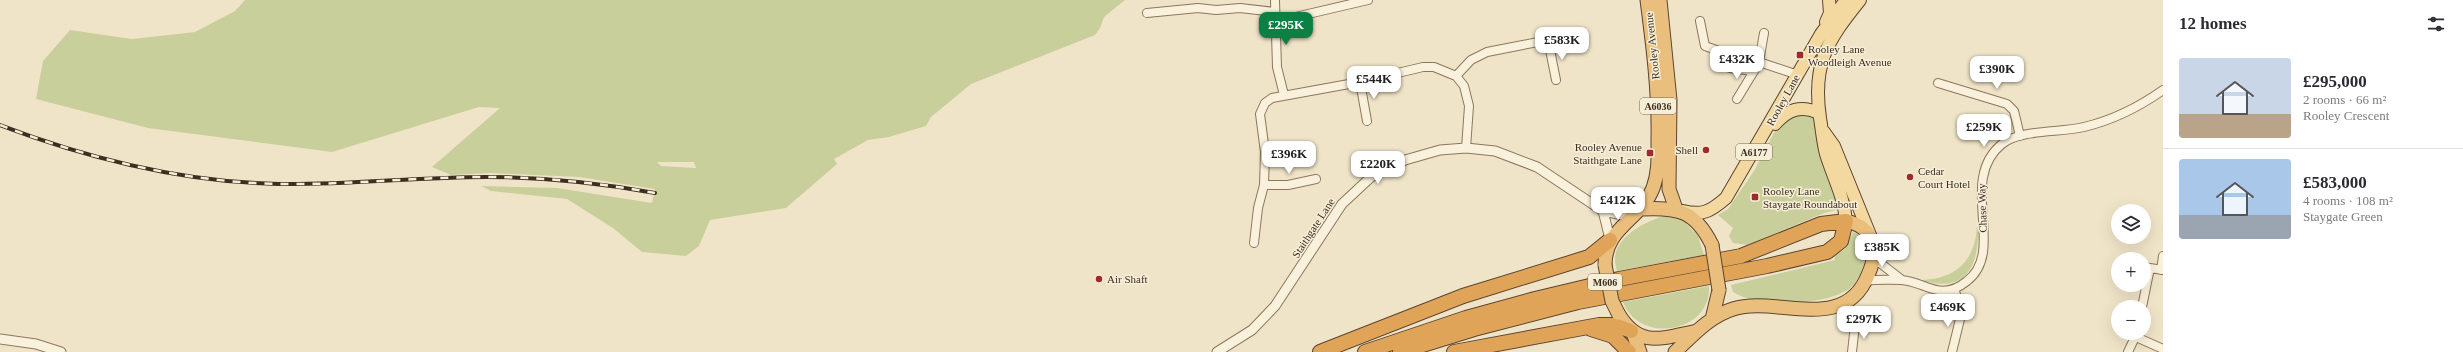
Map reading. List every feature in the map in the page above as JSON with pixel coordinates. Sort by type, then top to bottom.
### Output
[{"type":"highway","name":"Rooley Avenue","points":[[1637,213],[1654,187],[1658,164],[1658,108],[1647,0]]},
{"type":"highway","name":"Rooley Avenue","points":[[1660,0],[1670,100],[1668,189],[1680,210]]},
{"type":"highway","name":"A6177","points":[[1637,213],[1680,210]]},
{"type":"highway","points":[[1680,210],[1707,235],[1712,245],[1719,290],[1712,319]]},
{"type":"highway","points":[[1637,213],[1610,239],[1604,265],[1612,301],[1618,313],[1632,332],[1640,352]]},
{"type":"highway","name":"M606","points":[[1365,352],[1466,318],[1542,297],[1619,279],[1741,256],[1814,226],[1835,221],[1846,221],[1840,241],[1827,252],[1767,266],[1578,302],[1474,329],[1400,352]]},
{"type":"highway","points":[[1846,221],[1860,225],[1870,235]]},
{"type":"highway","name":"A6177","points":[[1676,352],[1697,331],[1712,319],[1740,307],[1810,311],[1825,309],[1851,298],[1865,281],[1872,266],[1873,253],[1870,235]]},
{"type":"highway","name":"M606","points":[[1320,352],[1463,296],[1589,257],[1610,239]]},
{"type":"highway","points":[[1454,352],[1606,324],[1632,332]]},
{"type":"highway","points":[[1587,328],[1613,336],[1624,344],[1630,352]]},
{"type":"highway","name":"A6177","points":[[1632,332],[1655,338],[1697,331]]},
{"type":"main road","points":[[1826,38],[1830,13],[1829,0]]},
{"type":"main road","name":"A6177","points":[[1846,0],[1826,38],[1825,52],[1818,75],[1819,113],[1826,154],[1844,201],[1846,221]]},
{"type":"main road","name":"A6177","points":[[1801,70],[1826,38],[1860,0]]},
{"type":"main road","name":"Rooley Lane","points":[[1680,210],[1697,214],[1710,212],[1726,198],[1762,139],[1801,70]]},
{"type":"main road","points":[[1762,139],[1788,112],[1805,108],[1819,113]]},
{"type":"main road","name":"A6177","points":[[1821,127],[1834,146],[1870,235]]},
{"type":"street","points":[[1275,0],[1277,67],[1284,95]]},
{"type":"street","points":[[1147,13],[1198,8],[1216,10],[1240,8],[1292,18],[1368,0]]},
{"type":"street","points":[[1700,21],[1705,46],[1719,51],[1730,68],[1754,71]]},
{"type":"street","points":[[1737,99],[1759,62],[1764,32]]},
{"type":"street","points":[[1456,76],[1471,60],[1487,52],[1560,37]]},
{"type":"street","points":[[1548,40],[1556,80]]},
{"type":"street","points":[[1759,62],[1801,70]]},
{"type":"street","points":[[1254,243],[1258,208],[1264,184],[1265,152],[1260,114],[1265,103],[1272,98],[1360,82],[1422,67],[1434,67],[1456,76],[1464,86],[1469,106],[1466,148]]},
{"type":"street","points":[[1360,82],[1367,121]]},
{"type":"street","points":[[1938,83],[2007,104],[2014,111],[2020,136]]},
{"type":"street","name":"Chase Way","points":[[1902,280],[1934,290],[1954,288],[1972,277],[1980,258],[1983,222],[1981,179],[1987,162],[2004,143],[2020,136],[2066,131],[2104,121],[2133,109],[2163,90]]},
{"type":"street","name":"Staithgate Lane","points":[[1217,352],[1237,341],[1263,320],[1284,294],[1342,204],[1371,177],[1405,160],[1440,150],[1466,148],[1495,151],[1521,160],[1556,179],[1603,210],[1637,213]]},
{"type":"street","points":[[1264,184],[1288,186],[1316,179]]},
{"type":"street","points":[[1603,210],[1610,239]]},
{"type":"street","points":[[1873,253],[1880,263],[1902,280]]},
{"type":"street","points":[[2151,269],[2162,270],[2163,256]]},
{"type":"street","points":[[1865,281],[1881,278],[1902,280]]},
{"type":"street","points":[[1952,352],[1962,311],[1954,288]]},
{"type":"street","points":[[1853,352],[1856,325]]},
{"type":"street","points":[[0,340],[36,344],[61,352]]},
{"type":"street","points":[[2128,352],[2134,340]]},
{"type":"street","points":[[2146,340],[2163,349]]},
{"type":"green space","points":[[245,0],[1125,0],[1104,17],[1100,28],[1095,35],[971,84],[931,117],[926,126],[889,137],[868,140],[834,159],[837,164],[786,208],[710,220],[699,246],[686,256],[642,252],[613,228],[567,199],[491,191],[481,186],[557,188],[652,203],[655,189],[579,177],[490,173],[451,175],[432,167],[500,108],[479,107],[332,152],[148,128],[36,99],[43,61],[70,30],[132,39],[195,32],[235,11]],"holes":[[[657,162],[694,162],[696,168],[661,166]]]},
{"type":"green space","points":[[1801,112],[1814,117],[1818,143],[1841,209],[1824,213],[1748,245],[1733,243],[1729,236],[1733,228],[1718,215],[1728,209],[1754,171],[1777,127],[1787,117]]},
{"type":"green space","points":[[1664,216],[1683,220],[1698,236],[1704,255],[1617,271],[1615,260],[1616,251],[1620,244],[1633,231],[1657,218]]},
{"type":"green space","points":[[1977,226],[1978,236],[1975,259],[1971,268],[1965,275],[1959,280],[1951,283],[1932,283],[1921,280],[1944,276],[1954,272],[1961,266],[1968,258],[1972,249]]},
{"type":"green space","points":[[1853,232],[1859,235],[1865,248],[1865,260],[1860,274],[1855,282],[1849,289],[1838,295],[1808,302],[1774,303],[1758,301],[1733,292],[1731,285],[1835,260],[1834,256],[1845,249]]},
{"type":"green space","points":[[1709,286],[1707,302],[1699,314],[1687,323],[1673,328],[1658,328],[1644,324],[1631,316],[1623,302]]},
{"type":"railway","points":[[0,125],[102,158],[208,179],[279,184],[305,184],[460,177],[507,177],[571,181],[655,193]]},
{"type":"place","name":"Rooley Lane Woodleigh Avenue","points":[[1800,55]]},
{"type":"place","name":"Shell","points":[[1706,150]]},
{"type":"place","name":"Rooley Avenue Staithgate Lane","points":[[1650,153]]},
{"type":"place","name":"Cedar Court Hotel","points":[[1910,177]]},
{"type":"place","name":"Rooley Lane Staygate Roundabout","points":[[1755,197]]},
{"type":"place","name":"Air Shaft","points":[[1099,279]]}]
